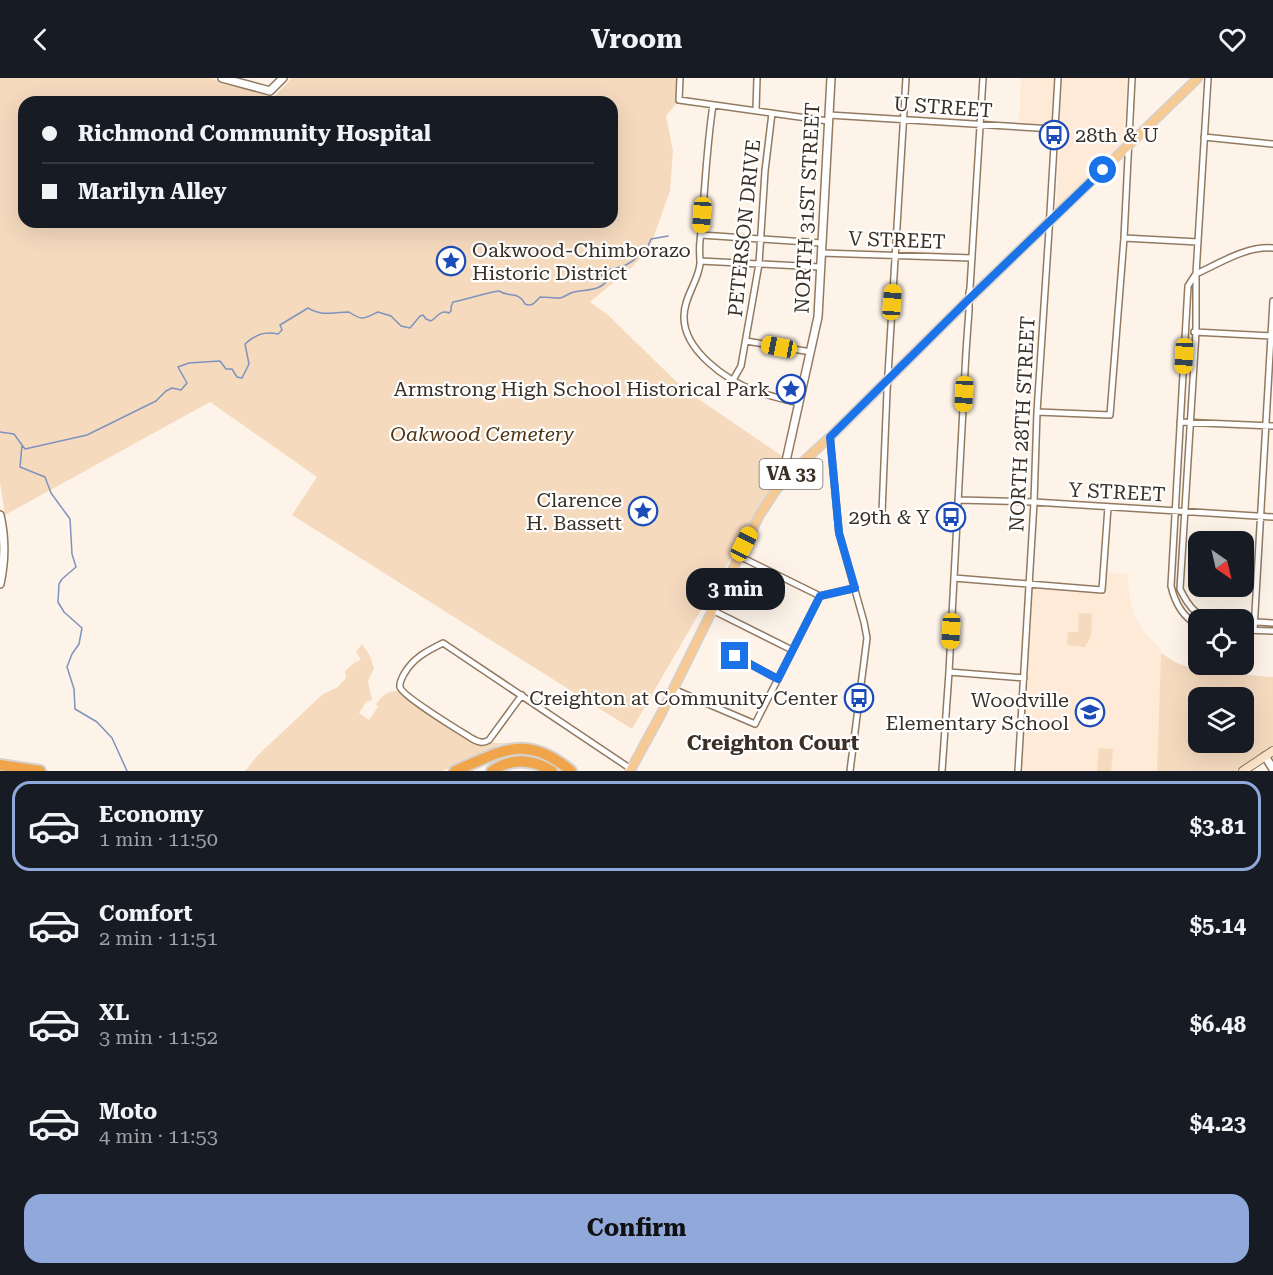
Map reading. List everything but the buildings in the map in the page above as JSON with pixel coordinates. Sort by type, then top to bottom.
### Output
[{"type":"highway","points":[[455,771],[500,752],[513,748],[524,748],[545,753],[571,771]]},
{"type":"highway","points":[[492,771],[507,763],[522,761],[540,765],[552,771]]},
{"type":"highway","points":[[0,765],[40,771]]},
{"type":"main road","name":"VA 33","points":[[630,770],[650,736],[763,509],[783,481],[1198,78]]},
{"type":"main road","points":[[1243,771],[1273,751]]},
{"type":"street","points":[[222,78],[270,91],[283,78]]},
{"type":"street","name":"U STREET","points":[[680,78],[679,100],[713,105],[829,118],[903,119],[1054,129]]},
{"type":"street","points":[[756,110],[758,78]]},
{"type":"street","name":"NORTH 31ST STREET","points":[[783,481],[785,462],[818,317],[831,78]]},
{"type":"street","points":[[882,513],[887,381],[906,78]]},
{"type":"street","points":[[942,771],[968,300],[983,78]]},
{"type":"street","name":"NORTH 28TH STREET","points":[[1018,771],[1058,78]]},
{"type":"street","points":[[1037,412],[1110,415],[1124,238],[1132,78]]},
{"type":"street","points":[[1193,609],[1180,589],[1196,332],[1196,274],[1208,78]]},
{"type":"street","points":[[713,105],[707,145],[699,270],[684,312],[686,334],[708,361],[733,380],[755,391],[799,402]]},
{"type":"street","name":"PETERSON DRIVE","points":[[733,380],[740,369],[759,264],[765,171],[772,113]]},
{"type":"street","points":[[1204,137],[1273,144]]},
{"type":"street","points":[[701,235],[822,243]]},
{"type":"street","points":[[1124,238],[1198,242]]},
{"type":"street","points":[[1188,617],[1178,607],[1171,586],[1188,286],[1196,274],[1231,257],[1263,247],[1273,248]]},
{"type":"street","name":"V STREET","points":[[821,253],[972,258]]},
{"type":"street","points":[[700,261],[820,267]]},
{"type":"street","points":[[1273,302],[1270,426],[1260,516],[1254,622],[1273,623]]},
{"type":"street","points":[[1186,331],[1272,336]]},
{"type":"street","points":[[746,340],[811,352]]},
{"type":"street","points":[[1180,422],[1270,426]]},
{"type":"street","points":[[830,437],[839,533],[867,638],[850,771]]},
{"type":"street","name":"Y STREET","points":[[958,500],[1034,502],[1273,517]]},
{"type":"street","points":[[954,578],[1102,590],[1108,507]]},
{"type":"street","points":[[0,516],[4,553],[0,584]]},
{"type":"street","points":[[739,556],[820,596],[855,588]]},
{"type":"street","points":[[673,689],[755,724],[820,596]]},
{"type":"street","points":[[712,610],[792,650]]},
{"type":"street","points":[[1254,630],[1273,631]]},
{"type":"street","points":[[522,696],[488,741],[480,742],[414,700],[399,686],[412,662],[423,653],[443,643],[522,696],[630,770]]},
{"type":"street","points":[[735,656],[779,676]]},
{"type":"street","points":[[949,672],[1024,678]]},
{"type":"street","points":[[1265,756],[1273,769]]},
{"type":"shaded area","points":[[1021,78],[1127,78],[1123,143],[1056,208],[1061,127],[1019,124]]},
{"type":"shaded area","name":"Woodville Elementary School","points":[[1103,572],[1127,574],[1130,600],[1135,617],[1144,632],[1161,650],[1157,771],[1018,771],[1029,584],[1102,590]]},
{"type":"green space","name":"Oakwood Cemetery","points":[[0,78],[211,78],[269,96],[18,96],[18,228],[618,228],[618,96],[275,96],[292,78],[679,78],[679,100],[666,116],[673,151],[670,191],[650,247],[633,266],[590,302],[608,315],[684,389],[782,456],[774,484],[632,729],[292,515],[317,477],[210,402],[5,515],[0,482]]},
{"type":"green space","points":[[1079,613],[1092,614],[1091,637],[1085,647],[1067,645],[1068,632],[1078,632]]},
{"type":"green space","points":[[362,644],[374,668],[368,681],[372,700],[366,702],[359,713],[369,720],[381,698],[388,693],[398,691],[473,743],[511,743],[498,745],[468,761],[442,771],[245,771],[257,756],[323,694],[338,687],[346,678],[345,671],[361,660],[356,652]]},
{"type":"green space","points":[[1161,653],[1188,667],[1188,675],[1273,677],[1273,747],[1236,771],[1157,771]]},
{"type":"green space","points":[[1099,748],[1113,749],[1111,771],[1097,771]]},
{"type":"waterway","points":[[22,445],[25,449],[87,435],[156,401],[172,388],[181,390],[187,383],[178,367],[189,363],[220,361],[226,369],[232,369],[237,377],[242,378],[249,364],[245,344],[260,335],[278,334],[282,330],[280,325],[308,308],[324,313],[349,312],[363,318],[378,312],[391,316],[401,326],[410,328],[420,316],[423,315],[431,321],[441,313],[449,313],[453,302],[493,292],[499,291],[520,297],[525,304],[530,305],[540,297],[560,298],[574,292],[598,288],[609,278],[602,277],[601,273],[634,260],[646,251],[651,239],[668,236]]},
{"type":"waterway","points":[[0,432],[14,434],[22,445],[20,467],[45,477],[51,493],[70,519],[72,554],[76,567],[59,584],[58,602],[64,612],[82,628],[79,644],[67,667],[74,689],[75,709],[97,722],[112,738],[127,771]]},
{"type":"place","name":"28th & U","points":[[1054,135]]},
{"type":"place","name":"Oakwood-Chimborazo Historic District","points":[[451,261]]},
{"type":"place","name":"Armstrong High School Historical Park","points":[[791,389]]},
{"type":"place","name":"Clarence H. Bassett","points":[[643,511]]},
{"type":"place","name":"29th & Y","points":[[951,517]]},
{"type":"place","name":"Creighton at Community Center","points":[[859,698]]},
{"type":"place","name":"Woodville Elementary School","points":[[1090,712]]},
{"type":"district","name":"Creighton Court","points":[[773,743]]},
{"type":"route","points":[[735,656],[778,679],[820,596],[855,588],[839,533],[830,437],[1103,170]]}]
